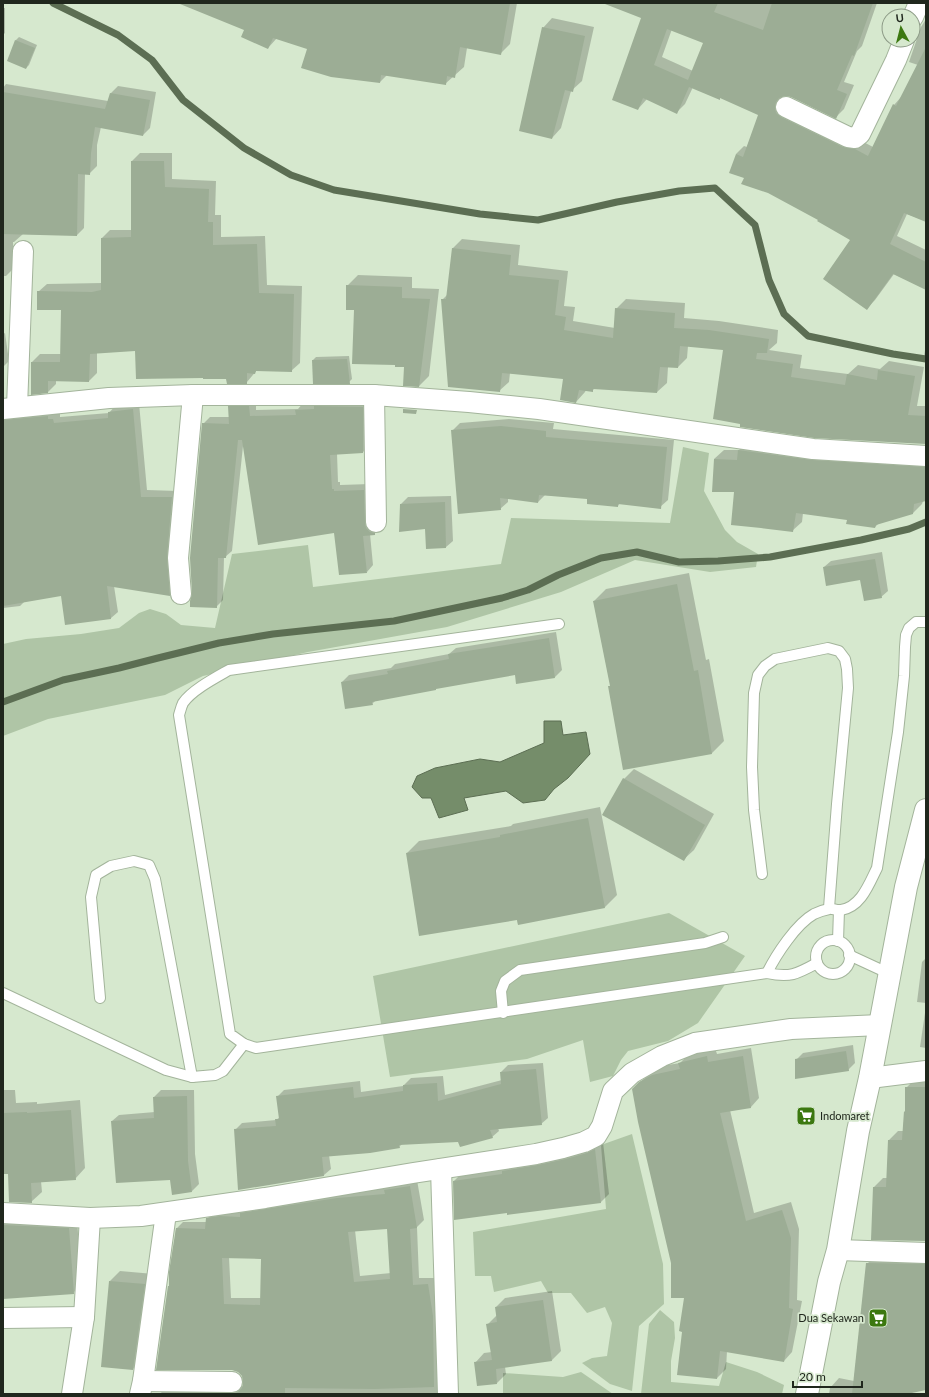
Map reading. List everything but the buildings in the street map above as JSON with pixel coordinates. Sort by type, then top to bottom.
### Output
[{"type":"street","points":[[922,3],[926,4]]},
{"type":"street","points":[[786,107],[848,137],[854,138],[860,134],[901,48]]},
{"type":"street","points":[[23,251],[10,408],[109,398],[193,395],[374,395],[539,409],[813,449],[926,456]]},
{"type":"street","points":[[181,594],[178,558],[193,395]]},
{"type":"street","points":[[374,395],[376,522]]},
{"type":"street","points":[[808,1387],[829,1282],[838,1250],[858,1130],[870,1078],[906,887],[926,810]]},
{"type":"street","points":[[3,1213],[90,1218],[141,1216],[265,1198],[536,1154],[584,1142],[596,1136],[602,1126],[613,1091],[624,1080],[632,1073],[662,1056],[695,1043],[791,1029],[880,1025]]},
{"type":"street","points":[[870,1078],[926,1071]]},
{"type":"street","points":[[441,1169],[448,1394]]},
{"type":"street","points":[[166,1213],[142,1387],[232,1382]]},
{"type":"street","points":[[72,1394],[84,1317],[90,1218]]},
{"type":"street","points":[[838,1250],[926,1252]]},
{"type":"street","points":[[3,1318],[84,1317]]},
{"type":"lane","points":[[767,973],[777,954],[804,922],[814,915],[834,909],[854,906],[867,888],[877,868],[898,732],[904,676],[906,635],[909,628],[916,622],[926,622]]},
{"type":"lane","points":[[559,624],[229,670],[197,690],[184,703],[179,715],[230,1034],[244,1044],[256,1048],[503,1013],[767,973],[784,976],[799,972],[817,963]]},
{"type":"lane","points":[[762,874],[754,810],[752,766],[754,692],[758,675],[765,666],[776,659],[828,648],[839,651],[846,659],[848,688],[837,804],[834,909],[838,941]]},
{"type":"lane","points":[[100,998],[91,897],[96,875],[111,866],[134,861],[149,865],[155,879],[192,1078]]},
{"type":"lane","points":[[503,1013],[501,991],[505,981],[520,970],[704,943],[722,937]]},
{"type":"lane","points":[[829,940],[838,941],[844,944],[848,949],[850,955],[848,962],[844,969],[836,973],[828,973],[821,969],[817,963],[816,953],[820,945],[829,940]]},
{"type":"lane","points":[[850,955],[890,974]]},
{"type":"lane","points":[[3,993],[166,1070],[192,1078],[215,1075],[223,1071],[244,1044]]},
{"type":"shaded area","points":[[683,447],[709,453],[704,491],[725,530],[737,542],[758,554],[756,567],[710,572],[635,560],[561,592],[447,627],[308,652],[203,676],[165,695],[48,719],[3,736],[3,644],[26,639],[81,634],[119,628],[139,613],[150,609],[166,614],[181,625],[215,628],[232,554],[308,545],[313,587],[501,564],[511,518],[670,523]]},
{"type":"shaded area","points":[[544,721],[561,721],[563,735],[586,732],[590,754],[568,778],[554,789],[545,800],[523,803],[506,791],[464,798],[468,810],[439,818],[431,798],[422,798],[412,787],[417,776],[435,768],[480,759],[500,762],[544,743]]},
{"type":"shaded area","points":[[669,913],[745,956],[698,1023],[668,1041],[628,1051],[621,1060],[613,1076],[590,1082],[583,1040],[527,1059],[390,1077],[373,976]]},
{"type":"shaded area","points":[[632,1134],[663,1264],[664,1304],[639,1326],[632,1391],[610,1384],[582,1363],[592,1358],[607,1356],[612,1323],[605,1307],[587,1313],[571,1293],[548,1293],[541,1281],[494,1292],[491,1276],[475,1276],[473,1232],[606,1209],[601,1145]]},
{"type":"shaded area","points":[[660,1310],[674,1322],[675,1338],[671,1361],[671,1382],[719,1386],[726,1362],[757,1372],[784,1385],[782,1394],[641,1394],[649,1324]]},
{"type":"shaded area","points":[[581,1372],[613,1394],[503,1394],[503,1373],[563,1377]]},
{"type":"waterway","points":[[53,3],[118,35],[152,60],[183,100],[244,148],[291,175],[334,190],[480,214],[538,220],[617,202],[679,191],[715,188],[755,225],[769,280],[784,314],[808,336],[893,354],[926,359]]},
{"type":"waterway","points":[[3,702],[63,680],[119,668],[219,643],[273,634],[394,621],[502,598],[528,590],[558,575],[601,558],[637,552],[679,562],[770,557],[861,540],[909,529],[926,522]]},
{"type":"place","name":"Indomaret","points":[[806,1116]]},
{"type":"place","name":"Dua Sekawan","points":[[878,1318]]}]
